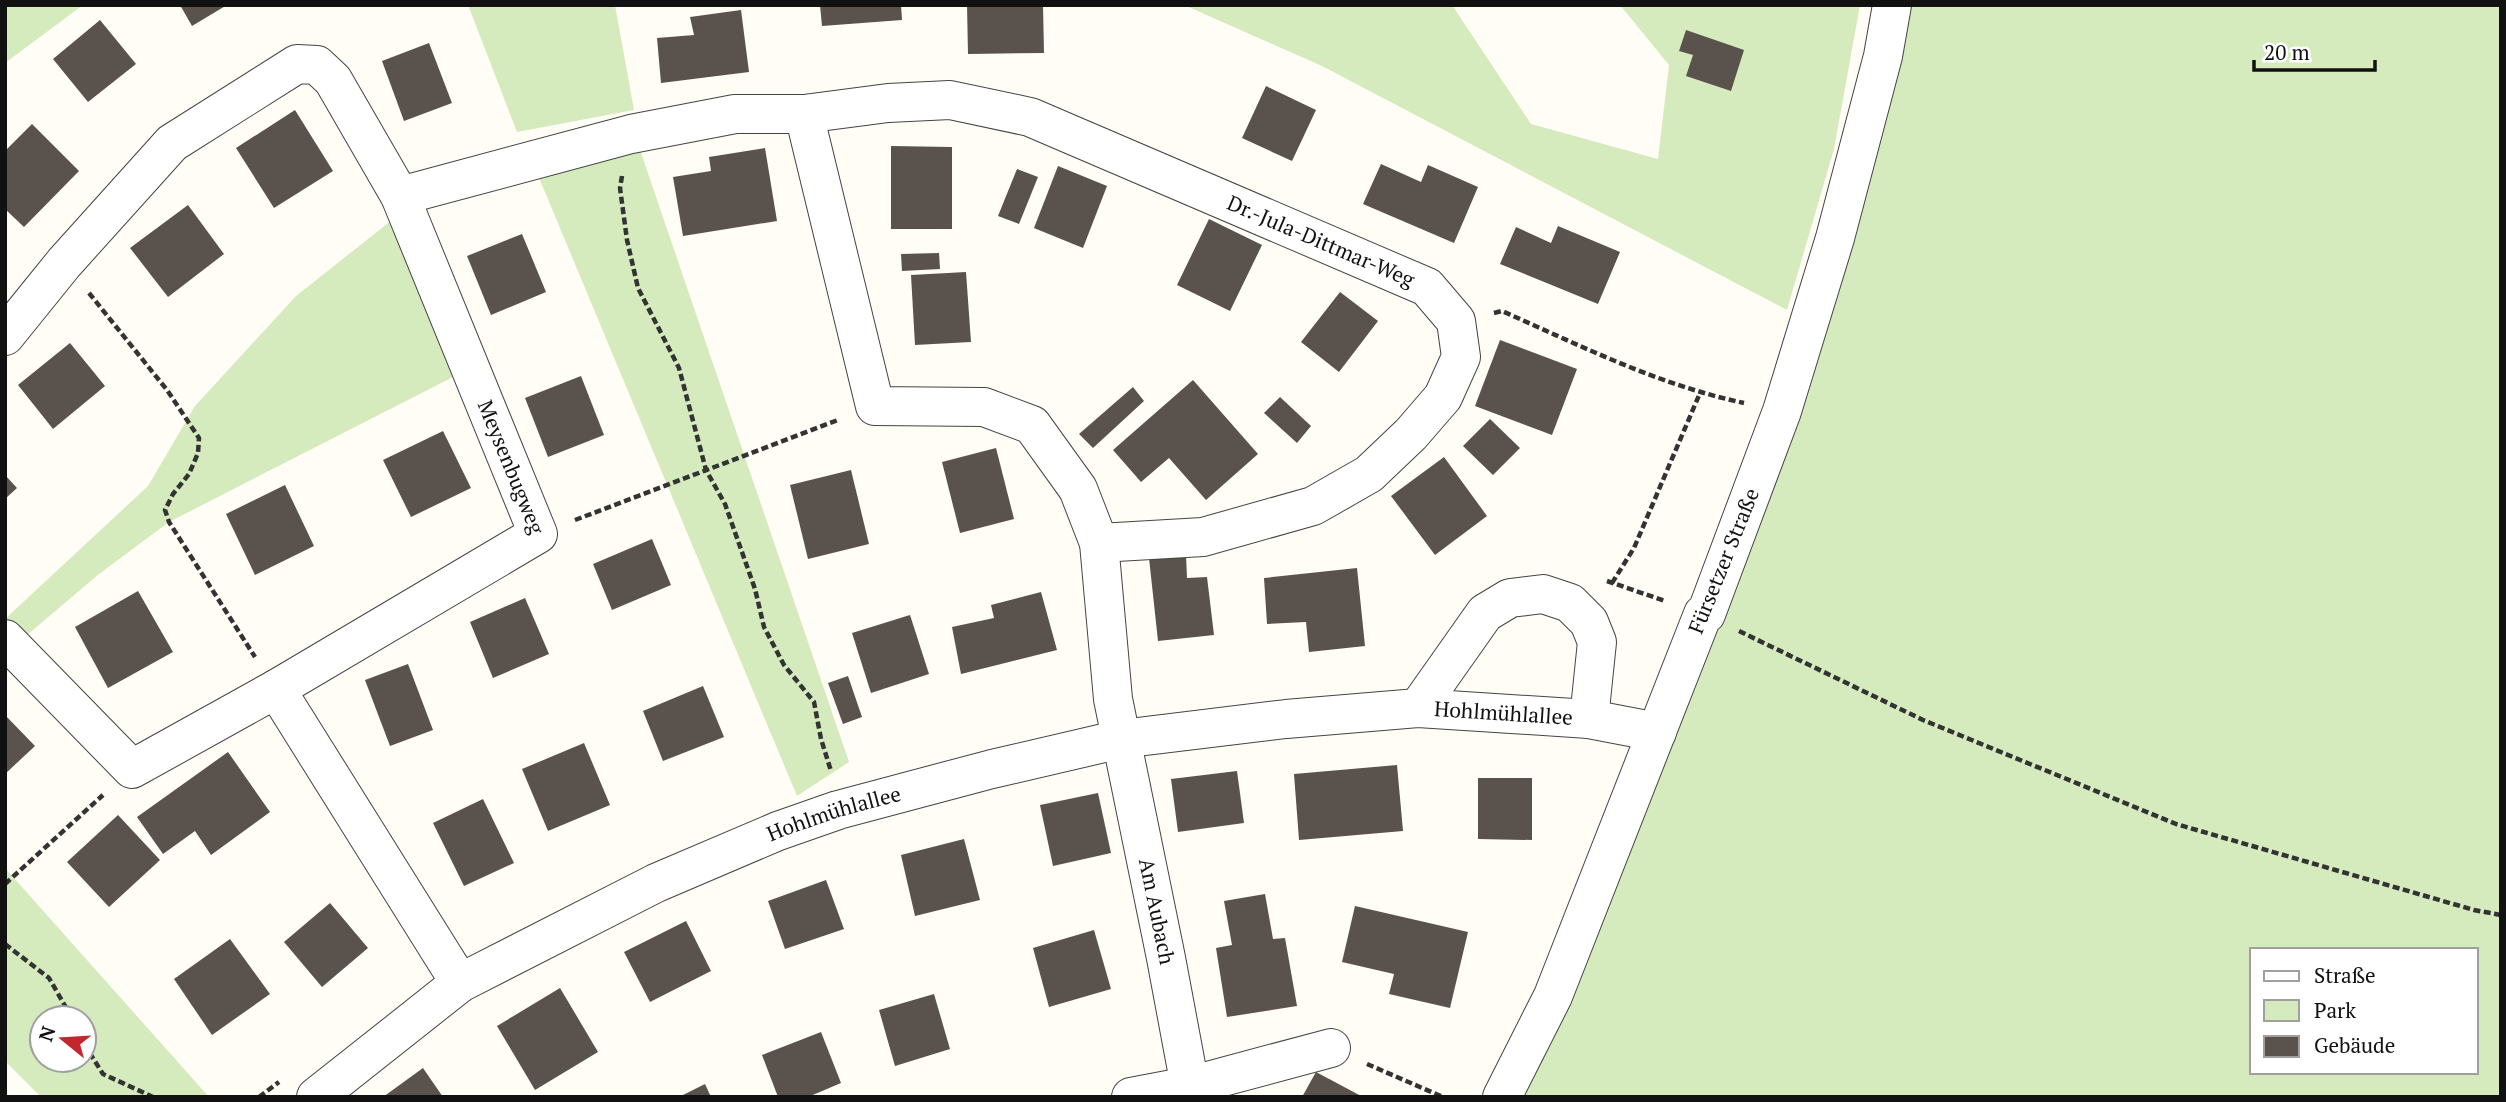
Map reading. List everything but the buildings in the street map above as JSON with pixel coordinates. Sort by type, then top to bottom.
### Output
[{"type":"street","name":"Fürsetzer Straße","points":[[1502,1097],[1553,996],[1703,614],[1706,614],[1782,411],[1835,238],[1883,56],[1892,5]]},
{"type":"street","name":"Meysenbugweg","points":[[5,336],[64,263],[172,143],[297,64],[317,65],[333,80],[400,196],[538,534],[276,689],[132,769]]},
{"type":"street","name":"Dr.-Jula-Dittmar-Weg","points":[[631,134],[735,114],[804,114],[888,103],[950,100],[1030,117],[1427,287],[1456,321]]},
{"type":"street","points":[[804,114],[875,406],[984,407],[1032,425],[1078,489],[1099,543],[1113,699],[1121,739]]},
{"type":"street","points":[[400,196],[631,134]]},
{"type":"street","points":[[1099,543],[1203,537],[1312,506],[1368,474],[1411,435],[1443,397],[1461,357],[1456,321]]},
{"type":"street","name":"Hohlmühlallee","points":[[1418,708],[1485,613],[1510,598],[1543,594],[1570,603],[1588,622],[1597,642],[1589,719]]},
{"type":"street","points":[[5,639],[132,769]]},
{"type":"street","points":[[276,689],[460,982]]},
{"type":"street","name":"Hohlmühlallee","points":[[316,1097],[460,982],[656,883],[778,831],[838,810],[992,769],[1121,739],[1286,719],[1418,708],[1589,719],[1657,732]]},
{"type":"street","name":"Am Aubach","points":[[1121,739],[1190,1091]]},
{"type":"street","points":[[1131,1097],[1190,1091],[1331,1048]]},
{"type":"path","points":[[631,134],[620,188],[627,240],[638,288],[679,368],[706,470],[726,504],[755,589],[764,627],[784,665],[814,702],[821,739],[834,779],[838,810]]},
{"type":"path","points":[[64,263],[167,390],[199,438],[198,453],[189,474],[173,494],[165,510],[169,522],[276,689]]},
{"type":"path","points":[[1456,321],[1502,311],[1621,363],[1700,393],[1782,411]]},
{"type":"path","points":[[1612,583],[1634,548],[1700,393]]},
{"type":"path","points":[[538,534],[875,406]]},
{"type":"path","points":[[1703,614],[1923,720],[2176,824],[2474,910],[2501,915]]},
{"type":"path","points":[[5,884],[132,769]]},
{"type":"path","points":[[5,944],[49,978],[64,1004]]},
{"type":"path","points":[[1331,1048],[1443,1097]]},
{"type":"path","points":[[98,1066],[103,1074],[153,1097]]},
{"type":"green space","points":[[5,5],[83,5],[5,63]]},
{"type":"green space","points":[[468,5],[615,5],[634,110],[517,132]]},
{"type":"green space","points":[[1184,5],[1452,5],[1531,124],[1658,159],[1669,65],[1620,5],[1860,5],[1834,149],[1787,310],[1322,66]]},
{"type":"green space","points":[[1908,5],[2501,5],[2501,1097],[1521,1097]]},
{"type":"green space","points":[[639,147],[849,762],[797,796],[537,173]]},
{"type":"green space","points":[[392,220],[455,376],[169,522],[99,574],[20,641],[5,625],[5,619],[148,486],[195,406],[296,296]]},
{"type":"green space","points":[[5,868],[209,1097],[41,1097],[5,1061]]}]
